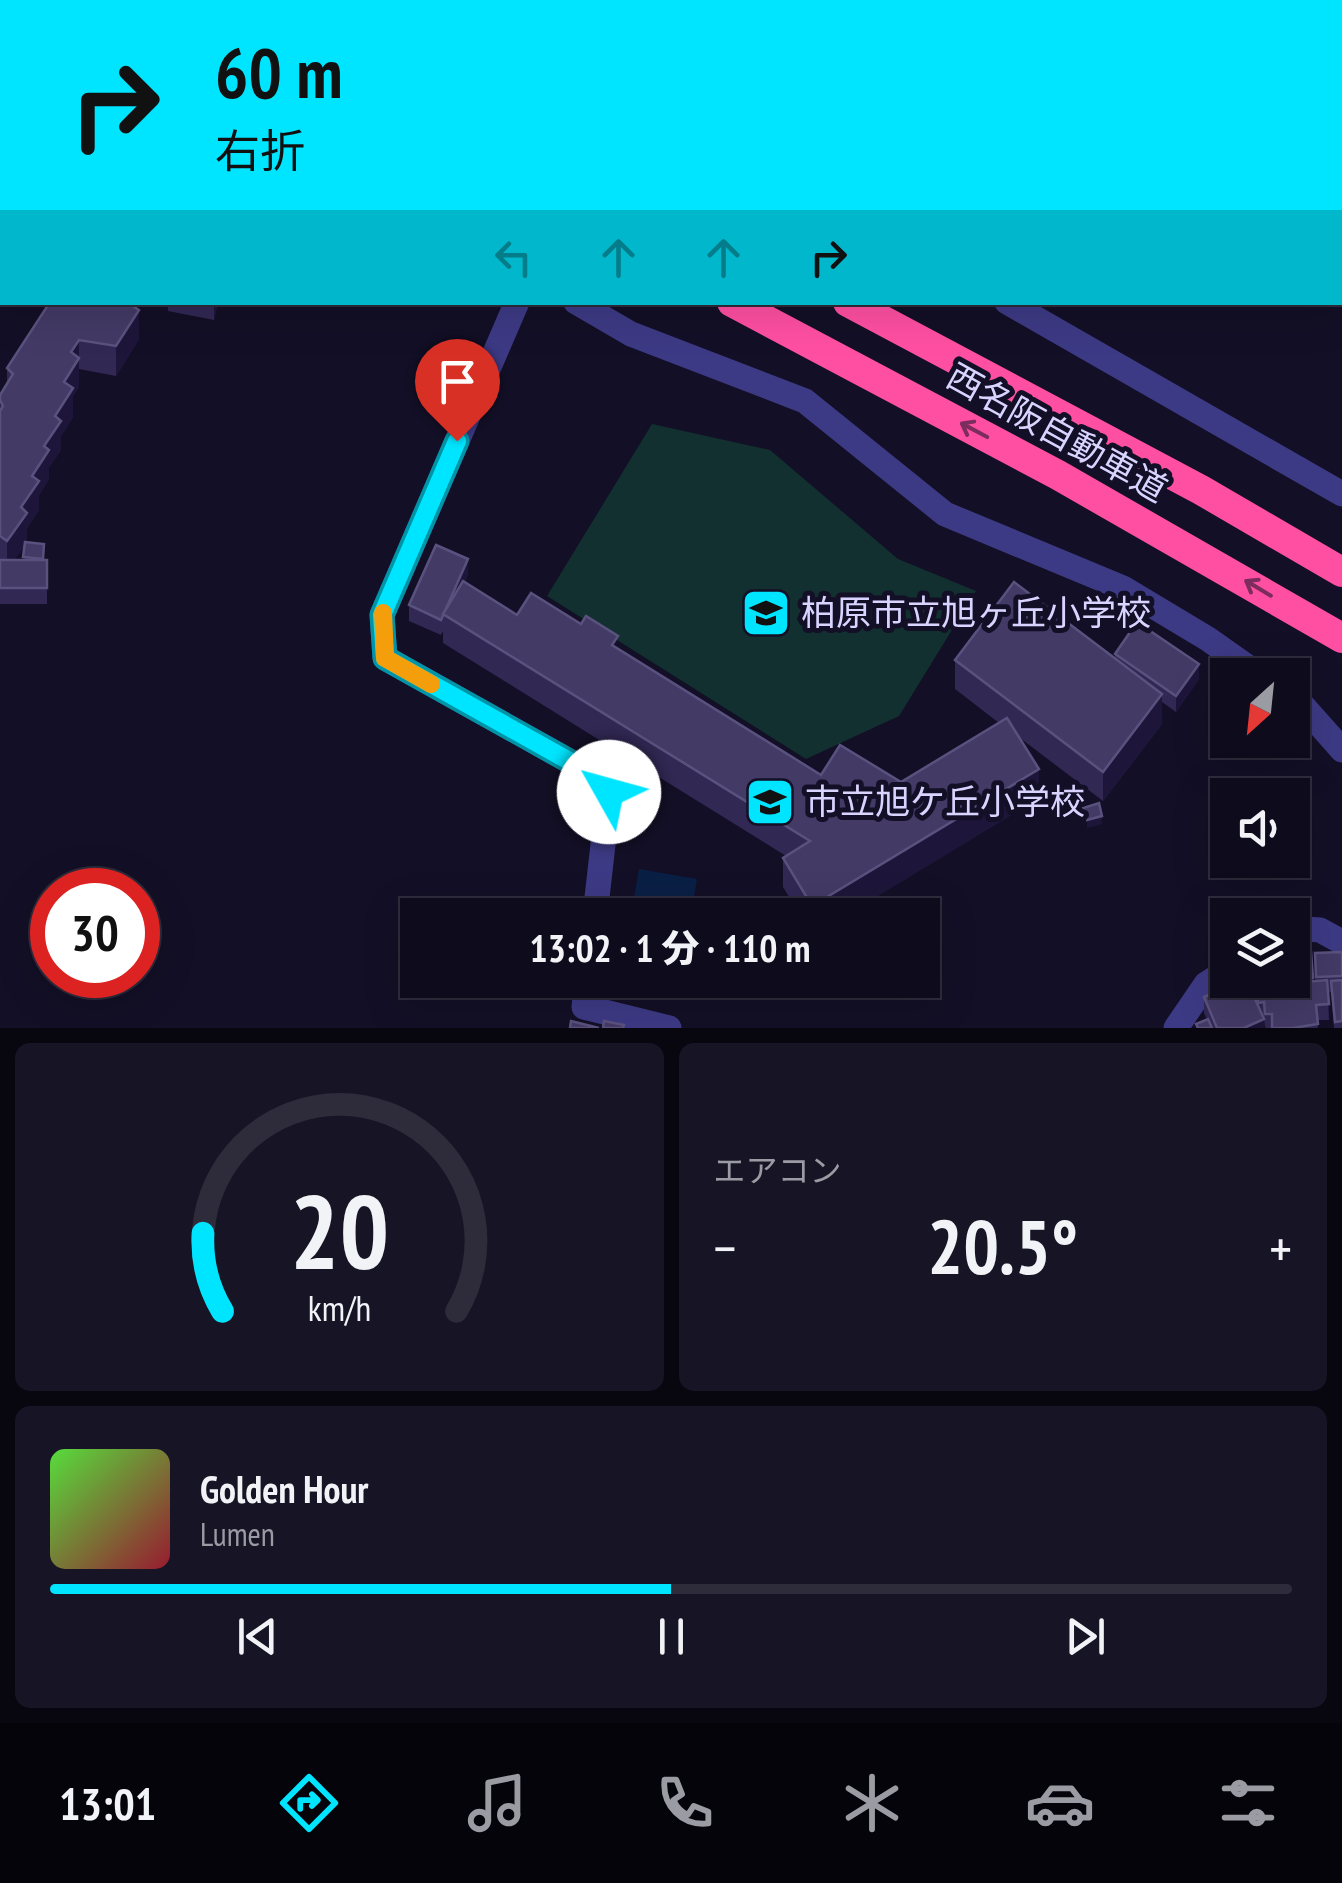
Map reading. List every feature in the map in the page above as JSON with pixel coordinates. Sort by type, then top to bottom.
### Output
[{"type":"highway","name":"西名阪自動車道","points":[[738,305],[1058,475],[1342,638]]},
{"type":"highway","name":"西名阪自動車道","points":[[854,305],[1200,490],[1342,572]]},
{"type":"street","points":[[516,305],[382,615],[385,658],[596,776],[609,792],[597,898]]},
{"type":"street","points":[[581,305],[631,334],[806,400],[944,514],[1123,588],[1235,658]]},
{"type":"street","points":[[1012,305],[1342,494]]},
{"type":"street","points":[[1310,714],[1342,750]]},
{"type":"street","points":[[1310,929],[1320,930],[1342,942]]},
{"type":"street","points":[[1176,1028],[1210,981]]},
{"type":"street","points":[[585,998],[584,1006],[668,1028]]},
{"type":"green space","points":[[652,424],[770,450],[898,559],[976,591],[899,716],[806,759],[547,596]]},
{"type":"water","points":[[639,869],[697,879],[694,898],[634,898]]},
{"type":"building","points":[[48,305],[132,305],[139,310],[116,346],[79,340],[71,352],[79,358],[64,382],[73,388],[55,416],[61,421],[44,446],[49,450],[32,476],[39,481],[21,507],[27,513],[7,541],[0,536],[0,395],[13,374],[7,368]]},
{"type":"building","points":[[25,542],[44,544],[43,559],[23,557]]},
{"type":"building","points":[[436,545],[468,559],[441,620],[409,605]]},
{"type":"building","points":[[0,560],[47,560],[47,588],[0,588]]},
{"type":"building","points":[[463,581],[517,615],[531,593],[581,624],[586,616],[618,636],[612,645],[821,775],[840,745],[901,782],[1007,718],[1039,769],[825,898],[807,898],[783,858],[810,841],[443,614]]},
{"type":"building","points":[[1014,582],[1162,694],[1103,772],[955,660]]},
{"type":"building","points":[[1137,622],[1199,664],[1176,696],[1115,654]]},
{"type":"building","points":[[1099,803],[1102,816],[1087,820],[1083,808]]},
{"type":"building","points":[[1342,952],[1342,976],[1316,977],[1315,953]]},
{"type":"building","points":[[1327,980],[1329,1004],[1316,1005],[1318,1024],[1272,1028],[1272,1014],[1265,1014],[1264,1002],[1258,1003],[1258,998],[1310,998],[1310,981]]},
{"type":"building","points":[[1342,980],[1342,1021],[1335,1022],[1331,981]]},
{"type":"building","points":[[1204,997],[1255,998],[1264,1019],[1244,1028],[1217,1028]]},
{"type":"building","points":[[1208,1019],[1212,1028],[1198,1028],[1196,1024]]},
{"type":"building","points":[[571,1021],[599,1028],[570,1028]]},
{"type":"building","points":[[604,1021],[624,1025],[603,1028]]},
{"type":"slow traffic","points":[[383,613],[385,658],[431,684]]},
{"type":"place","name":"柏原市立旭ヶ丘小学校","points":[[766,613]]},
{"type":"place","name":"市立旭ケ丘小学校","points":[[770,802]]},
{"type":"route","points":[[457,441],[382,615],[385,658],[596,776],[609,792]]}]
